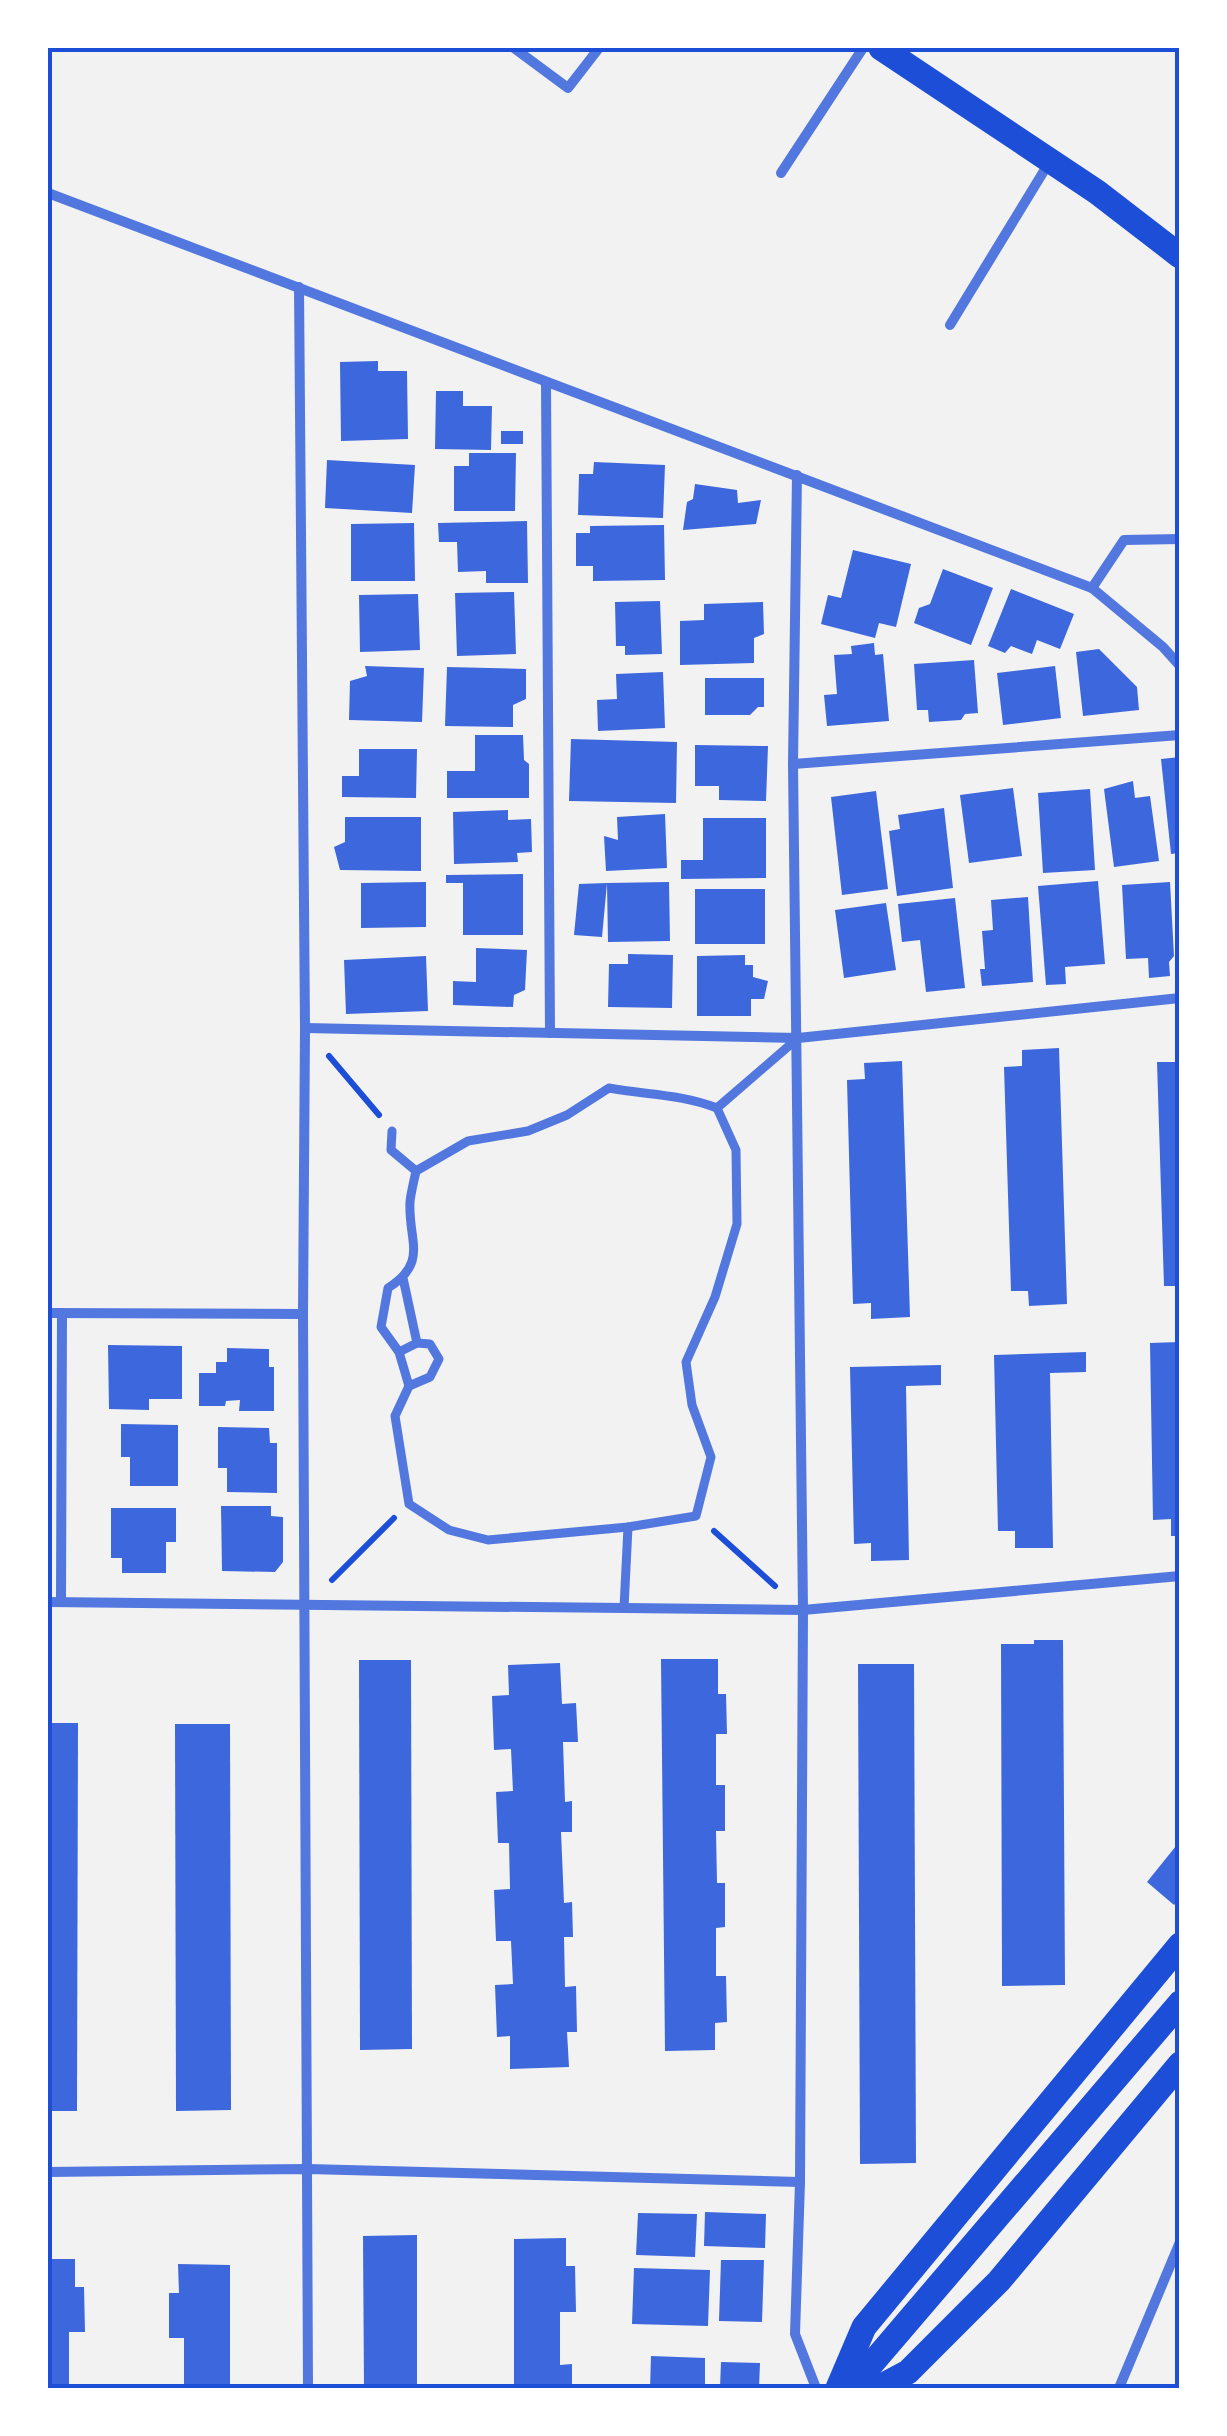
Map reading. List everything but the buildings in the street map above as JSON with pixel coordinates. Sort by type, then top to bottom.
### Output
[{"type":"main road","points":[[881,48],[1050,160],[1142,224],[1180,256]]},
{"type":"main road","points":[[838,2388],[864,2327],[1180,1945]]},
{"type":"main road","points":[[851,2388],[1180,2003]]},
{"type":"main road","points":[[878,2388],[908,2372],[1000,2281],[1180,2064]]},
{"type":"street","points":[[514,48],[568,88],[600,48]]},
{"type":"street","points":[[781,173],[863,48]]},
{"type":"street","points":[[950,325],[1050,160]]},
{"type":"street","points":[[48,193],[1092,588],[1180,666]]},
{"type":"street","points":[[299,287],[308,2388]]},
{"type":"street","points":[[546,383],[550,1033]]},
{"type":"street","points":[[798,475],[794,764],[803,1610],[800,2182],[794,2334],[816,2388]]},
{"type":"street","points":[[1092,588],[1124,540],[1180,539]]},
{"type":"street","points":[[794,764],[1180,735]]},
{"type":"street","points":[[305,1028],[798,1038],[1180,998]]},
{"type":"street","points":[[717,1108],[798,1038]]},
{"type":"street","points":[[398,1352],[417,1342],[430,1344],[439,1359],[430,1376],[410,1386],[395,1416],[409,1504],[449,1530],[488,1540],[628,1528],[696,1516],[710,1457],[692,1405],[686,1362],[714,1297],[737,1224],[736,1150],[717,1108],[686,1096],[646,1095],[610,1088],[568,1115],[528,1131],[468,1141],[416,1171],[410,1202],[416,1257],[403,1278],[388,1288],[381,1327],[398,1352],[410,1386]]},
{"type":"street","points":[[392,1131],[392,1150],[416,1171]]},
{"type":"street","points":[[403,1278],[417,1342]]},
{"type":"street","points":[[48,1313],[303,1314]]},
{"type":"street","points":[[61,1602],[62,1313]]},
{"type":"street","points":[[624,1608],[628,1528]]},
{"type":"street","points":[[48,1602],[803,1610],[1180,1576]]},
{"type":"street","points":[[48,2172],[308,2169],[800,2182]]},
{"type":"street","points":[[1119,2388],[1180,2242]]},
{"type":"path","points":[[305,1028],[392,1131]]},
{"type":"path","points":[[306,1605],[409,1504]]},
{"type":"path","points":[[696,1516],[803,1610]]}]
